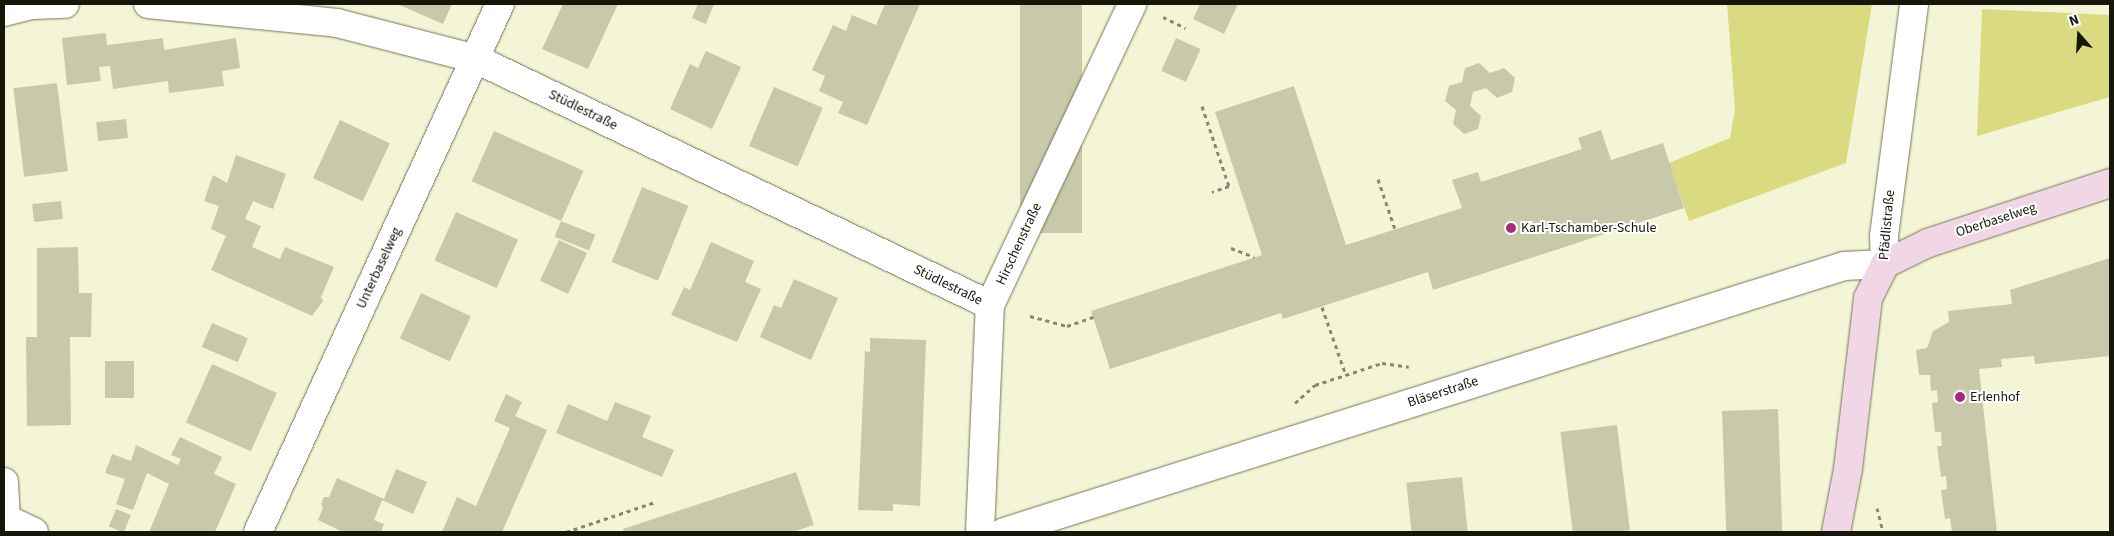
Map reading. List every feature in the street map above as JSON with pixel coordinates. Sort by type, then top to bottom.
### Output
[{"type":"street","points":[[4,12],[32,5],[64,4]]},
{"type":"street","name":"Stüdlestraße","points":[[148,4],[263,8],[336,23],[476,58],[990,305]]},
{"type":"street","name":"Unterbaselweg","points":[[258,532],[500,4]]},
{"type":"street","name":"Hirschenstraße","points":[[980,532],[990,305],[1132,4]]},
{"type":"street","name":"Pfädlistraße","points":[[1836,532],[1848,469],[1868,298],[1885,264],[1884,236],[1914,4]]},
{"type":"street","name":"Oberbaselweg","points":[[1885,264],[1928,243],[2110,183]]},
{"type":"street","name":"Bläserstraße","points":[[1004,532],[1844,266],[1885,264]]},
{"type":"street","points":[[4,482],[5,518],[34,532]]},
{"type":"path","points":[[1202,106],[1229,186],[1212,192]]},
{"type":"path","points":[[1378,179],[1395,229]]},
{"type":"path","points":[[1231,248],[1254,257]]},
{"type":"path","points":[[1322,307],[1346,375]]},
{"type":"path","points":[[1030,316],[1067,326],[1093,318]]},
{"type":"path","points":[[566,532],[655,502]]},
{"type":"shaded area","points":[[1727,4],[1872,4],[1846,163],[1689,221],[1669,163],[1730,138],[1735,109]]},
{"type":"shaded area","points":[[1982,9],[2110,15],[2110,97],[1977,136]]},
{"type":"building","points":[[397,4],[452,4],[443,24]]},
{"type":"building","points":[[563,4],[618,4],[588,69],[542,49]]},
{"type":"building","points":[[698,4],[714,4],[706,24],[692,18]]},
{"type":"building","points":[[885,4],[920,4],[867,125],[838,113],[843,102],[819,91],[825,76],[812,70],[833,25],[846,31],[852,15],[876,25]]},
{"type":"building","points":[[1020,4],[1082,4],[1082,233],[1020,233]]},
{"type":"building","points":[[1200,4],[1238,4],[1224,34],[1193,19]]},
{"type":"building","points":[[106,33],[107,45],[163,38],[164,50],[236,38],[240,68],[222,71],[224,86],[169,93],[168,81],[113,89],[110,66],[99,67],[101,81],[67,85],[62,38]]},
{"type":"building","points":[[1176,38],[1201,49],[1186,82],[1161,71]]},
{"type":"building","points":[[706,51],[741,67],[712,129],[670,109],[690,64],[698,68]]},
{"type":"building","points":[[1479,63],[1490,73],[1504,68],[1515,78],[1512,92],[1497,98],[1486,88],[1473,92],[1470,106],[1481,116],[1478,129],[1464,134],[1453,124],[1456,110],[1445,101],[1449,86],[1462,82],[1465,68]]},
{"type":"building","points":[[57,83],[68,171],[24,177],[13,88]]},
{"type":"building","name":"Karl-Tschamber-Schule","points":[[1294,86],[1346,245],[1462,208],[1452,180],[1478,172],[1481,182],[1582,149],[1578,138],[1601,130],[1611,160],[1663,143],[1684,208],[1433,290],[1428,272],[1283,319],[1281,313],[1110,369],[1091,311],[1262,255],[1215,112]]},
{"type":"building","points":[[774,87],[823,108],[798,167],[749,146]]},
{"type":"building","points":[[126,119],[128,138],[98,141],[96,122]]},
{"type":"building","points":[[340,120],[390,143],[363,201],[313,178]]},
{"type":"building","points":[[494,131],[584,171],[561,221],[472,181]]},
{"type":"building","points":[[236,155],[286,174],[273,209],[253,201],[245,219],[261,226],[252,247],[280,259],[285,247],[334,267],[321,297],[323,301],[312,316],[211,270],[226,236],[211,229],[219,206],[204,201],[213,175],[227,183]]},
{"type":"building","points":[[642,187],[688,206],[658,281],[612,262]]},
{"type":"building","points":[[61,201],[63,219],[34,222],[32,204]]},
{"type":"building","points":[[456,212],[518,240],[497,288],[434,260]]},
{"type":"building","points":[[561,221],[595,235],[589,251],[555,237]]},
{"type":"building","points":[[559,240],[587,253],[568,294],[540,281]]},
{"type":"building","points":[[711,242],[754,261],[745,282],[761,289],[737,342],[671,315],[684,287],[690,290]]},
{"type":"building","points":[[78,247],[79,293],[92,293],[91,337],[70,337],[71,425],[27,426],[26,337],[37,337],[37,248]]},
{"type":"building","name":"Erlenhof","points":[[2110,258],[2110,356],[2035,364],[2034,356],[2001,359],[2002,367],[1979,369],[1997,532],[1952,532],[1950,518],[1945,519],[1941,490],[1947,489],[1946,476],[1941,477],[1937,446],[1942,446],[1941,432],[1935,432],[1932,403],[1938,402],[1937,390],[1931,391],[1930,375],[1919,375],[1916,350],[1927,348],[1933,331],[1949,322],[1948,311],[2012,304],[2010,290]]},
{"type":"building","points":[[794,279],[838,298],[811,360],[760,337],[774,305],[781,308]]},
{"type":"building","points":[[421,293],[471,316],[450,362],[400,338]]},
{"type":"building","points":[[212,323],[248,338],[238,362],[202,347]]},
{"type":"building","points":[[870,338],[926,340],[920,506],[893,504],[893,511],[858,510],[865,351],[870,352]]},
{"type":"building","points":[[105,361],[134,361],[134,398],[105,398]]},
{"type":"building","points":[[212,364],[277,393],[251,451],[186,422]]},
{"type":"building","points":[[506,394],[522,402],[515,416],[547,430],[502,532],[442,532],[457,497],[476,506],[510,428],[494,421]]},
{"type":"building","points":[[615,402],[651,416],[642,437],[674,450],[662,477],[556,433],[568,404],[607,421]]},
{"type":"building","points":[[1778,409],[1782,532],[1726,532],[1722,411]]},
{"type":"building","points":[[1617,425],[1630,530],[1573,532],[1560,432]]},
{"type":"building","points":[[180,437],[222,457],[214,474],[236,484],[215,532],[149,532],[169,484],[147,473],[133,510],[116,504],[125,479],[105,473],[112,454],[131,461],[136,445],[178,465],[181,459],[171,455]]},
{"type":"building","points":[[396,469],[427,482],[413,514],[382,500],[374,520],[384,524],[381,532],[343,532],[318,520],[323,508],[321,504],[324,497],[329,497],[337,478],[384,499]]},
{"type":"building","points":[[796,472],[814,525],[792,532],[624,532],[623,529]]},
{"type":"building","points":[[1462,477],[1468,532],[1411,532],[1406,483]]},
{"type":"building","points":[[116,509],[131,515],[124,532],[109,527]]},
{"type":"place","name":"Karl-Tschamber-Schule","points":[[1511,228]]},
{"type":"place","name":"Erlenhof","points":[[1960,397]]}]
